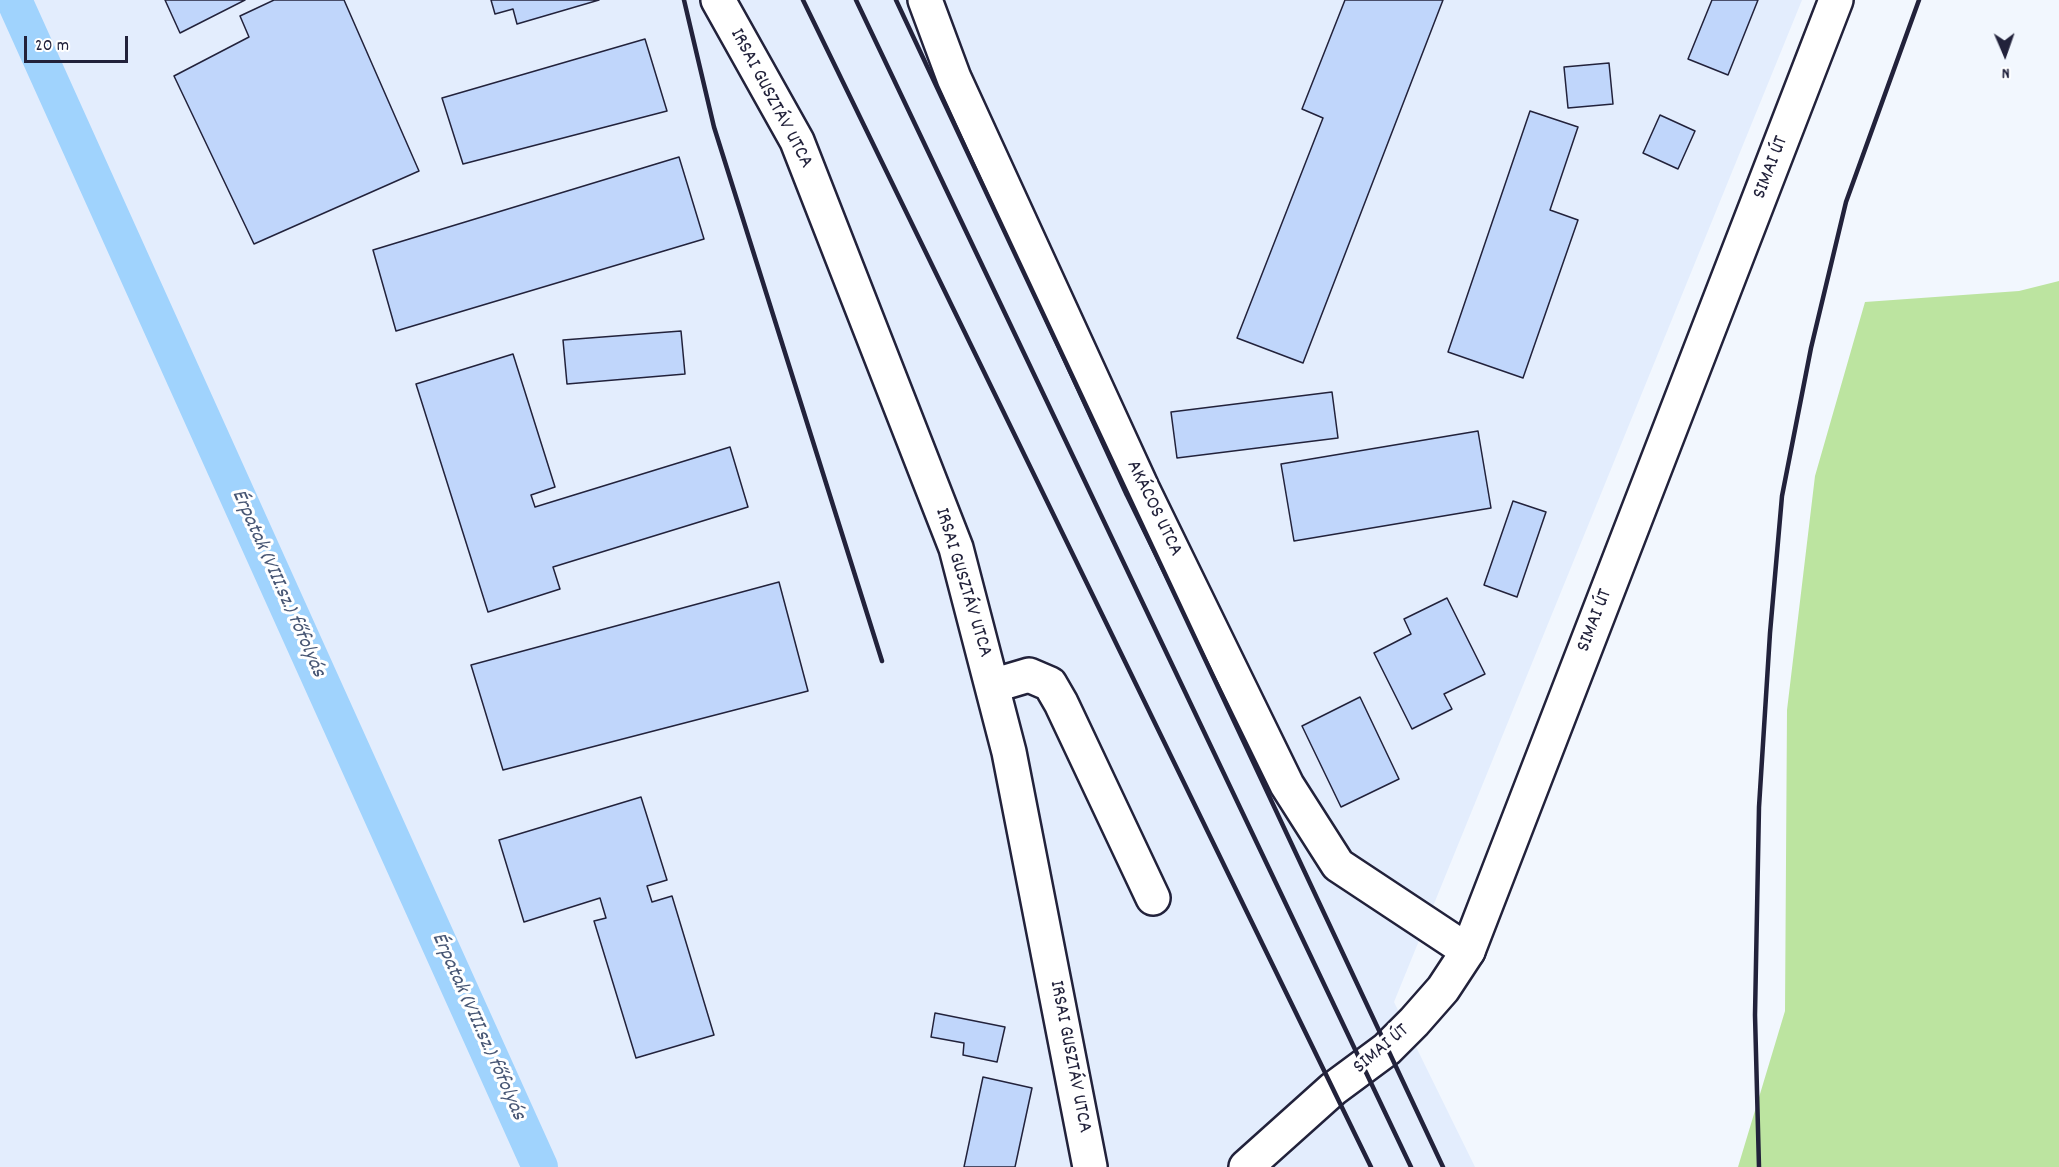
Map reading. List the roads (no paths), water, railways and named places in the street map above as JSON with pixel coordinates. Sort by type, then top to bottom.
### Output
[{"type":"street","name":"IRSAI GUSZTÁV UTCA","points":[[718,0],[797,141],[956,548],[1009,752],[1090,1167]]},
{"type":"street","name":"AKÁCOS UTCA","points":[[925,0],[954,78],[1142,488],[1287,785],[1338,865],[1468,951]]},
{"type":"street","name":"SIMAI ÚT","points":[[1246,1167],[1333,1089],[1387,1049],[1443,989],[1468,951],[1836,0]]},
{"type":"street","points":[[992,686],[1029,675],[1050,684],[1153,898]]},
{"type":"waterway","name":"Érpatak (VIII.sz.) főfolyás","points":[[14,0],[540,1167]]},
{"type":"railway","points":[[684,0],[714,127],[882,661]]},
{"type":"railway","points":[[803,0],[1371,1167]]},
{"type":"railway","points":[[856,0],[1411,1167]]},
{"type":"railway","points":[[896,0],[1443,1167]]},
{"type":"railway","points":[[1759,1167],[1755,1015],[1759,807],[1770,633],[1782,496],[1811,348],[1846,202],[1919,0]]}]
